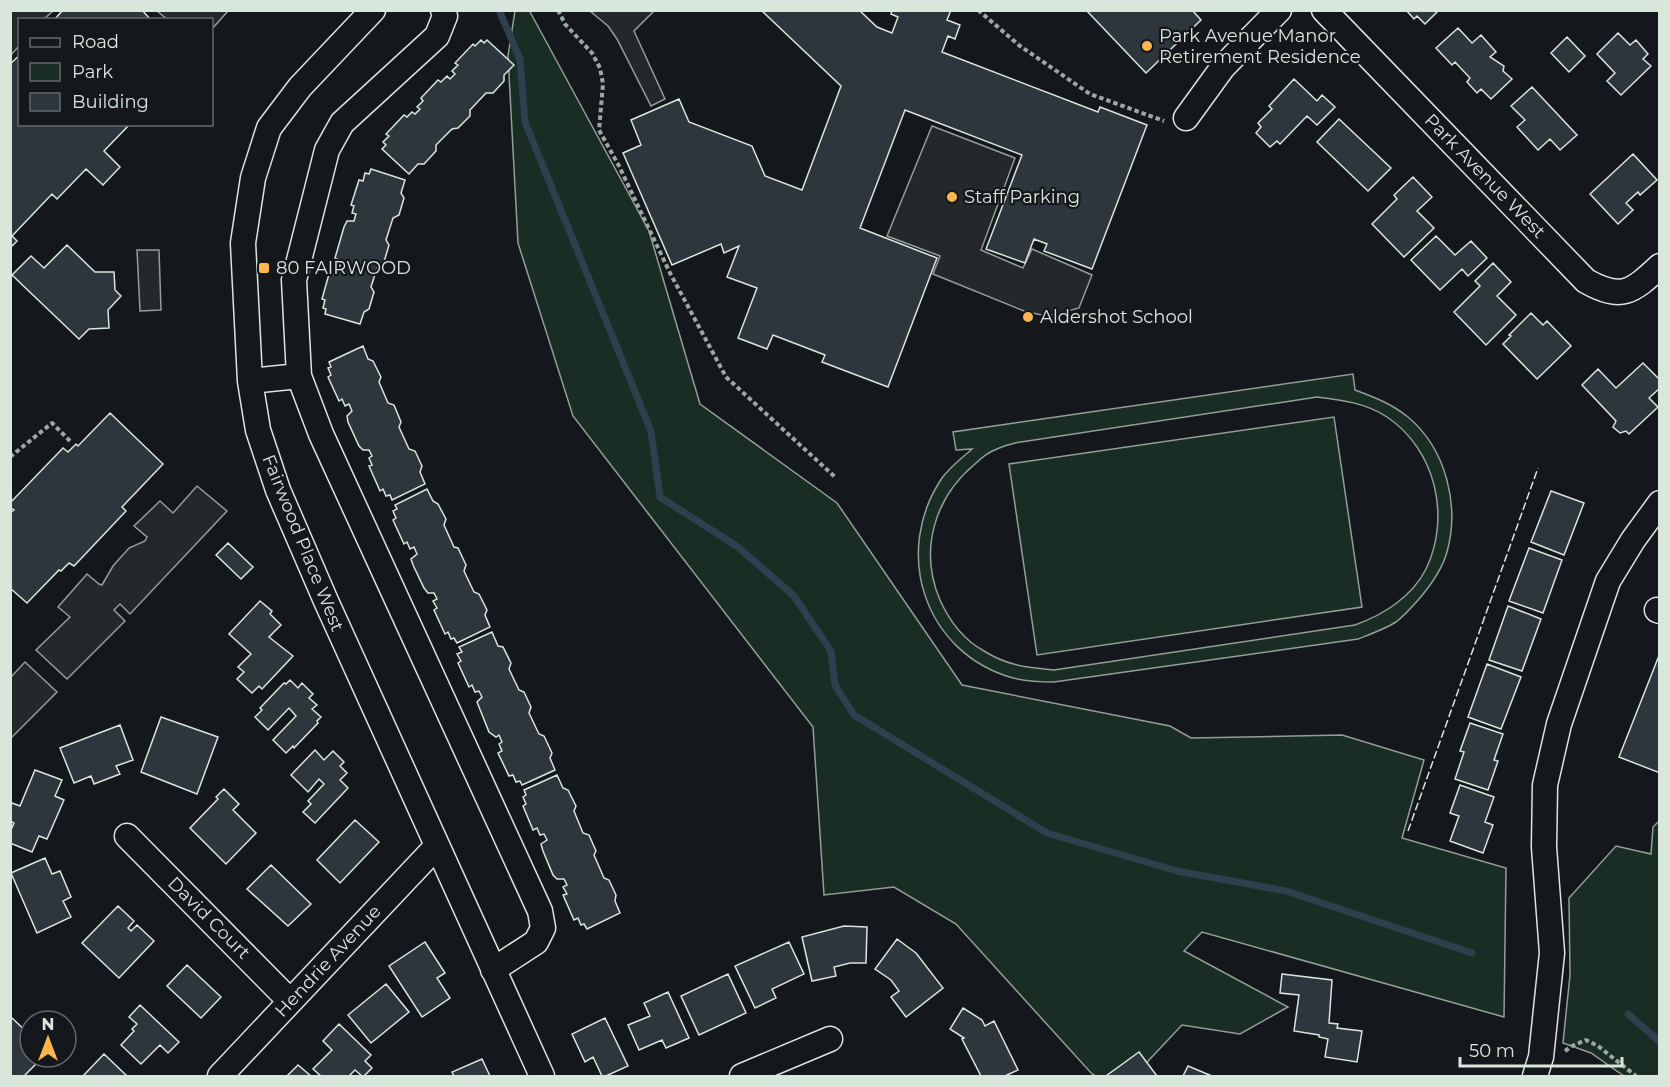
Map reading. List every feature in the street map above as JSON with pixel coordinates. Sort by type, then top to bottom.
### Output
[{"type":"street","name":"Fairwood Place West","points":[[373,10],[300,87],[269,128],[253,178],[243,243],[250,381],[258,430],[278,490],[436,847],[542,1077]]},
{"type":"street","points":[[443,10],[445,16],[437,36],[342,123],[327,150],[294,280],[299,375],[321,435],[540,911],[543,928],[536,942],[493,970]]},
{"type":"street","points":[[1177,120],[1223,67],[1280,10]]},
{"type":"street","name":"Park Avenue West","points":[[1324,10],[1586,281],[1601,290],[1616,293],[1630,290],[1643,282],[1659,266]]},
{"type":"street","points":[[250,381],[299,375]]},
{"type":"street","points":[[1538,1067],[1552,953],[1544,847],[1545,785],[1559,724],[1608,581],[1659,503]]},
{"type":"street","name":"David Court","points":[[127,836],[290,1000]]},
{"type":"street","name":"Hendrie Avenue","points":[[220,1077],[436,847]]},
{"type":"street","points":[[742,1077],[830,1039]]},
{"type":"path","points":[[558,10],[565,24],[592,53],[600,68],[603,84],[599,130],[619,166],[670,273],[726,377],[834,477]]},
{"type":"path","points":[[978,10],[1020,46],[1090,94],[1177,120]]},
{"type":"path","points":[[10,457],[52,423],[70,441]]},
{"type":"path","points":[[1538,1067],[1586,1040],[1598,1046],[1636,1077]]},
{"type":"green space","points":[[529,10],[649,231],[700,404],[837,503],[962,685],[1170,726],[1191,738],[1342,735],[1424,760],[1402,838],[1506,868],[1504,1017],[1202,932],[1184,951],[1288,1007],[1240,1034],[1182,1025],[1134,1076],[1096,1076],[956,924],[894,887],[824,895],[813,727],[573,416],[518,243],[508,56],[515,11]]},
{"type":"green space","points":[[1353,374],[1355,390],[1383,401],[1402,412],[1421,430],[1432,445],[1447,479],[1450,497],[1452,516],[1447,552],[1432,583],[1405,614],[1392,625],[1358,639],[1054,682],[1013,678],[982,665],[957,647],[938,623],[925,596],[919,567],[919,537],[927,507],[942,478],[972,449],[956,450],[953,432]],"holes":[[[1317,397],[1362,405],[1387,417],[1404,431],[1417,447],[1434,486],[1438,507],[1437,528],[1434,549],[1426,569],[1405,596],[1376,616],[1355,625],[1054,670],[1017,665],[993,656],[964,635],[940,600],[931,563],[934,526],[949,493],[961,478],[991,452],[1015,443]]]},
{"type":"green space","points":[[1334,417],[1362,607],[1037,655],[1009,464]]},
{"type":"green space","points":[[1659,821],[1659,1076],[1624,1076],[1591,1053],[1563,1043],[1570,975],[1569,898],[1616,846],[1651,854],[1653,827]]},
{"type":"shaded area","points":[[11,10],[53,11],[45,18],[18,18],[18,47],[11,55]]},
{"type":"shaded area","points":[[157,11],[228,11],[213,28],[213,18],[166,18]]},
{"type":"shaded area","points":[[590,11],[654,11],[634,31],[665,99],[651,106],[617,39],[608,26]]},
{"type":"shaded area","name":"Staff Parking","points":[[932,126],[1015,158],[981,250],[1023,268],[1032,249],[1092,275],[1079,308],[1046,316],[1024,311],[933,274],[940,256],[887,236]]},
{"type":"shaded area","points":[[137,250],[159,250],[161,310],[140,311]]},
{"type":"shaded area","points":[[197,486],[227,511],[130,614],[120,604],[114,610],[125,621],[67,679],[36,650],[70,617],[58,607],[87,574],[102,585],[113,566],[129,548],[145,541],[147,537],[134,526],[160,501],[173,513]]},
{"type":"shaded area","points":[[25,662],[57,692],[11,738],[11,677]]},
{"type":"building","points":[[63,10],[142,10],[149,18],[56,18]]},
{"type":"building","points":[[761,10],[859,10],[877,27],[892,33],[898,17],[891,14],[892,10],[951,10],[947,20],[960,25],[955,39],[948,36],[942,52],[1098,112],[1100,107],[1147,125],[1092,269],[1044,251],[1047,244],[1034,239],[1025,263],[986,249],[1022,155],[905,110],[860,228],[937,258],[888,387],[822,362],[825,355],[773,335],[767,349],[738,338],[757,288],[727,277],[739,246],[724,253],[721,244],[672,265],[623,153],[641,145],[631,120],[679,99],[689,122],[752,146],[765,176],[802,190],[841,86]]},
{"type":"building","name":"Park Avenue Manor Retirement Residence","points":[[1086,10],[1192,10],[1201,20],[1146,73]]},
{"type":"building","points":[[1406,10],[1439,10],[1425,24],[1417,16],[1414,19]]},
{"type":"building","points":[[1458,28],[1472,43],[1481,35],[1496,52],[1490,57],[1504,66],[1503,71],[1512,79],[1491,99],[1481,89],[1477,93],[1467,82],[1470,78],[1455,62],[1452,65],[1436,48]]},
{"type":"building","points":[[1618,33],[1630,45],[1636,40],[1648,54],[1643,59],[1651,66],[1621,95],[1607,81],[1615,73],[1597,54]]},
{"type":"building","points":[[1567,37],[1585,56],[1569,72],[1551,53]]},
{"type":"building","points":[[481,40],[484,43],[487,40],[514,65],[504,75],[504,81],[493,93],[486,93],[470,110],[470,116],[436,145],[436,151],[424,164],[418,164],[409,174],[382,149],[386,145],[383,142],[389,136],[386,134],[404,115],[407,117],[412,112],[415,114],[420,109],[417,107],[423,101],[421,98],[438,80],[441,82],[447,76],[450,79],[455,74],[452,71],[458,65],[455,63],[473,44],[475,46]]},
{"type":"building","points":[[18,57],[18,126],[128,126],[104,151],[120,167],[103,185],[86,169],[57,199],[52,194],[12,236],[17,241],[10,248],[10,64]]},
{"type":"building","points":[[1294,79],[1317,101],[1322,95],[1335,107],[1317,125],[1307,116],[1280,144],[1277,141],[1270,147],[1256,133],[1261,127],[1258,123],[1272,109],[1269,106]]},
{"type":"building","points":[[1532,87],[1577,135],[1560,150],[1550,139],[1538,150],[1517,127],[1525,120],[1511,106]]},
{"type":"building","points":[[1339,119],[1391,168],[1368,191],[1317,142]]},
{"type":"building","points":[[1633,154],[1657,180],[1640,195],[1638,192],[1626,203],[1633,210],[1618,224],[1590,194]]},
{"type":"building","points":[[371,169],[405,180],[401,193],[404,198],[399,215],[393,218],[386,240],[389,245],[384,262],[378,265],[371,287],[374,292],[369,309],[364,312],[360,324],[325,314],[326,309],[323,308],[325,300],[322,299],[329,274],[333,275],[336,268],[339,269],[341,261],[335,258],[344,227],[347,221],[354,221],[356,214],[352,213],[354,206],[351,205],[359,180],[363,181],[365,173],[369,174]]},
{"type":"building","points":[[1413,177],[1432,197],[1417,211],[1434,228],[1404,257],[1372,224],[1397,199],[1394,195]]},
{"type":"building","points":[[1436,236],[1455,255],[1471,241],[1487,258],[1468,276],[1462,269],[1440,290],[1411,260]]},
{"type":"building","points":[[67,245],[95,272],[114,272],[115,290],[121,296],[108,310],[109,328],[89,329],[79,339],[12,275],[31,256],[44,268]]},
{"type":"building","points":[[1493,263],[1511,282],[1497,296],[1516,315],[1486,345],[1454,312],[1480,286],[1475,281]]},
{"type":"building","points":[[1531,313],[1543,325],[1547,321],[1571,346],[1537,379],[1503,344]]},
{"type":"building","points":[[363,346],[368,359],[373,361],[381,377],[379,382],[388,403],[394,405],[401,422],[399,427],[409,449],[415,451],[422,466],[420,472],[425,484],[392,500],[390,495],[386,496],[383,489],[380,491],[369,466],[372,465],[369,458],[372,456],[369,450],[363,450],[359,446],[348,422],[347,416],[352,411],[349,404],[345,406],[342,399],[339,401],[328,377],[331,375],[328,368],[331,367],[329,362]]},
{"type":"building","points":[[1643,363],[1660,380],[1660,388],[1649,398],[1658,407],[1629,434],[1626,431],[1620,433],[1613,427],[1616,421],[1582,385],[1598,369],[1616,388]]},
{"type":"building","points":[[110,413],[163,464],[122,507],[126,511],[74,566],[69,563],[61,571],[59,570],[27,603],[10,588],[10,513],[14,510],[10,507],[10,503],[63,448],[68,452],[76,444],[78,446]]},
{"type":"building","points":[[427,489],[446,519],[444,525],[454,547],[458,548],[466,565],[464,571],[474,592],[479,594],[487,610],[485,615],[490,627],[457,643],[454,638],[451,639],[448,632],[445,634],[434,610],[437,608],[433,601],[437,599],[434,593],[428,593],[424,588],[413,565],[411,559],[417,554],[414,547],[410,549],[407,542],[404,544],[393,520],[396,518],[393,511],[397,509],[395,505]]},
{"type":"building","points":[[1551,491],[1584,503],[1564,555],[1531,542]]},
{"type":"building","points":[[228,543],[253,567],[241,579],[216,555]]},
{"type":"building","points":[[1529,548],[1562,560],[1543,613],[1509,601]]},
{"type":"building","points":[[260,601],[272,611],[270,614],[281,625],[269,637],[293,656],[262,689],[259,686],[252,693],[237,679],[244,672],[238,667],[251,654],[229,634]]},
{"type":"building","points":[[1508,606],[1541,619],[1522,671],[1489,660]]},
{"type":"building","points":[[492,632],[498,646],[503,647],[511,663],[509,669],[519,690],[524,692],[531,707],[529,713],[552,753],[550,758],[555,770],[522,785],[520,781],[516,782],[513,775],[509,776],[498,753],[502,751],[499,735],[496,737],[489,732],[477,702],[482,697],[479,691],[475,692],[472,685],[469,687],[458,663],[461,661],[457,654],[462,652],[459,647]]},
{"type":"building","points":[[1660,653],[1660,773],[1619,757]]},
{"type":"building","points":[[1487,664],[1521,677],[1501,729],[1468,717]]},
{"type":"building","points":[[290,680],[298,688],[302,683],[313,694],[309,698],[317,705],[312,709],[321,717],[294,748],[293,746],[286,753],[273,740],[296,716],[289,708],[268,730],[255,717],[262,710],[260,708],[284,683]]},
{"type":"building","points":[[161,717],[218,737],[197,794],[141,772]]},
{"type":"building","points":[[1470,723],[1503,734],[1494,760],[1498,761],[1488,790],[1455,779],[1464,752],[1460,751]]},
{"type":"building","points":[[120,725],[133,760],[116,766],[120,774],[94,784],[91,776],[74,783],[60,748]]},
{"type":"building","points":[[315,750],[324,760],[333,751],[344,762],[340,766],[347,773],[340,780],[348,788],[315,823],[303,812],[311,804],[308,801],[324,784],[319,779],[308,792],[291,775]]},
{"type":"building","points":[[35,770],[62,780],[55,796],[64,800],[47,839],[39,836],[32,852],[10,843],[10,832],[14,823],[10,821],[10,806],[12,803],[20,806]]},
{"type":"building","points":[[557,775],[576,806],[574,811],[583,833],[589,835],[596,851],[594,855],[604,878],[609,880],[616,895],[615,901],[620,913],[587,929],[584,924],[581,925],[578,918],[574,920],[563,895],[567,894],[563,887],[567,885],[564,879],[557,879],[553,875],[543,851],[541,844],[547,840],[544,834],[540,835],[537,828],[533,830],[523,806],[526,804],[523,797],[526,795],[524,790]]},
{"type":"building","points":[[1460,785],[1494,797],[1485,822],[1493,825],[1483,853],[1450,841],[1459,816],[1450,813]]},
{"type":"building","points":[[224,789],[239,804],[233,810],[256,833],[226,864],[190,828],[218,799],[216,797]]},
{"type":"building","points":[[355,820],[379,842],[340,883],[317,860]]},
{"type":"building","points":[[45,858],[52,874],[60,871],[71,897],[63,901],[71,917],[37,933],[11,873]]},
{"type":"building","points":[[271,865],[311,904],[288,926],[247,889]]},
{"type":"building","points":[[118,906],[134,921],[128,928],[131,931],[137,925],[154,941],[119,978],[82,943]]},
{"type":"building","points":[[844,926],[867,927],[866,963],[850,963],[834,967],[836,976],[812,981],[802,937]]},
{"type":"building","points":[[897,939],[916,953],[943,988],[906,1017],[891,997],[899,991],[891,980],[875,969]]},
{"type":"building","points":[[425,942],[445,973],[437,978],[450,998],[422,1017],[389,966]]},
{"type":"building","points":[[789,942],[804,974],[772,989],[776,998],[755,1008],[735,966]]},
{"type":"building","points":[[187,965],[221,997],[201,1018],[167,986]]},
{"type":"building","points":[[728,974],[746,1013],[699,1035],[681,996]]},
{"type":"building","points":[[1282,974],[1332,980],[1329,1023],[1338,1024],[1337,1028],[1362,1031],[1357,1062],[1325,1057],[1328,1039],[1319,1037],[1319,1035],[1294,1031],[1299,995],[1280,993]]},
{"type":"building","points":[[386,984],[409,1012],[371,1043],[348,1015]]},
{"type":"building","points":[[668,992],[689,1038],[666,1048],[662,1040],[639,1050],[628,1025],[650,1016],[644,1003]]},
{"type":"building","points":[[140,1005],[179,1042],[168,1053],[160,1045],[141,1064],[121,1045],[134,1031],[132,1029],[137,1024],[129,1017]]},
{"type":"building","points":[[963,1008],[982,1020],[985,1026],[994,1021],[1018,1070],[1005,1076],[981,1076],[962,1039],[964,1038],[950,1029]]},
{"type":"building","points":[[12,1018],[18,1024],[18,1069],[31,1069],[24,1076],[10,1076],[10,1020]]},
{"type":"building","points":[[605,1018],[628,1066],[602,1076],[593,1057],[585,1062],[572,1034]]},
{"type":"building","points":[[339,1024],[371,1055],[365,1061],[372,1068],[364,1076],[355,1070],[349,1076],[321,1076],[313,1069],[332,1050],[323,1041]]},
{"type":"building","points":[[1139,1052],[1157,1076],[1106,1076]]},
{"type":"building","points":[[104,1054],[127,1076],[83,1076]]},
{"type":"building","points":[[482,1059],[490,1076],[454,1076],[452,1072]]},
{"type":"building","points":[[298,1065],[311,1076],[287,1076]]},
{"type":"building","points":[[1188,1066],[1212,1076],[1183,1076]]},
{"type":"waterway","points":[[499,10],[520,59],[525,122],[651,431],[660,497],[738,547],[794,596],[831,651],[835,685],[854,715],[1047,833],[1177,871],[1286,891],[1472,953]]},
{"type":"waterway","points":[[1628,1014],[1660,1042]]},
{"type":"fence","points":[[1408,831],[1538,468]]},
{"type":"place","name":"Park Avenue Manor Retirement Residence","points":[[1147,46]]},
{"type":"place","name":"Staff Parking","points":[[952,197]]},
{"type":"place","name":"80 FAIRWOOD","points":[[264,268]]},
{"type":"place","name":"Aldershot School","points":[[1028,317]]}]
